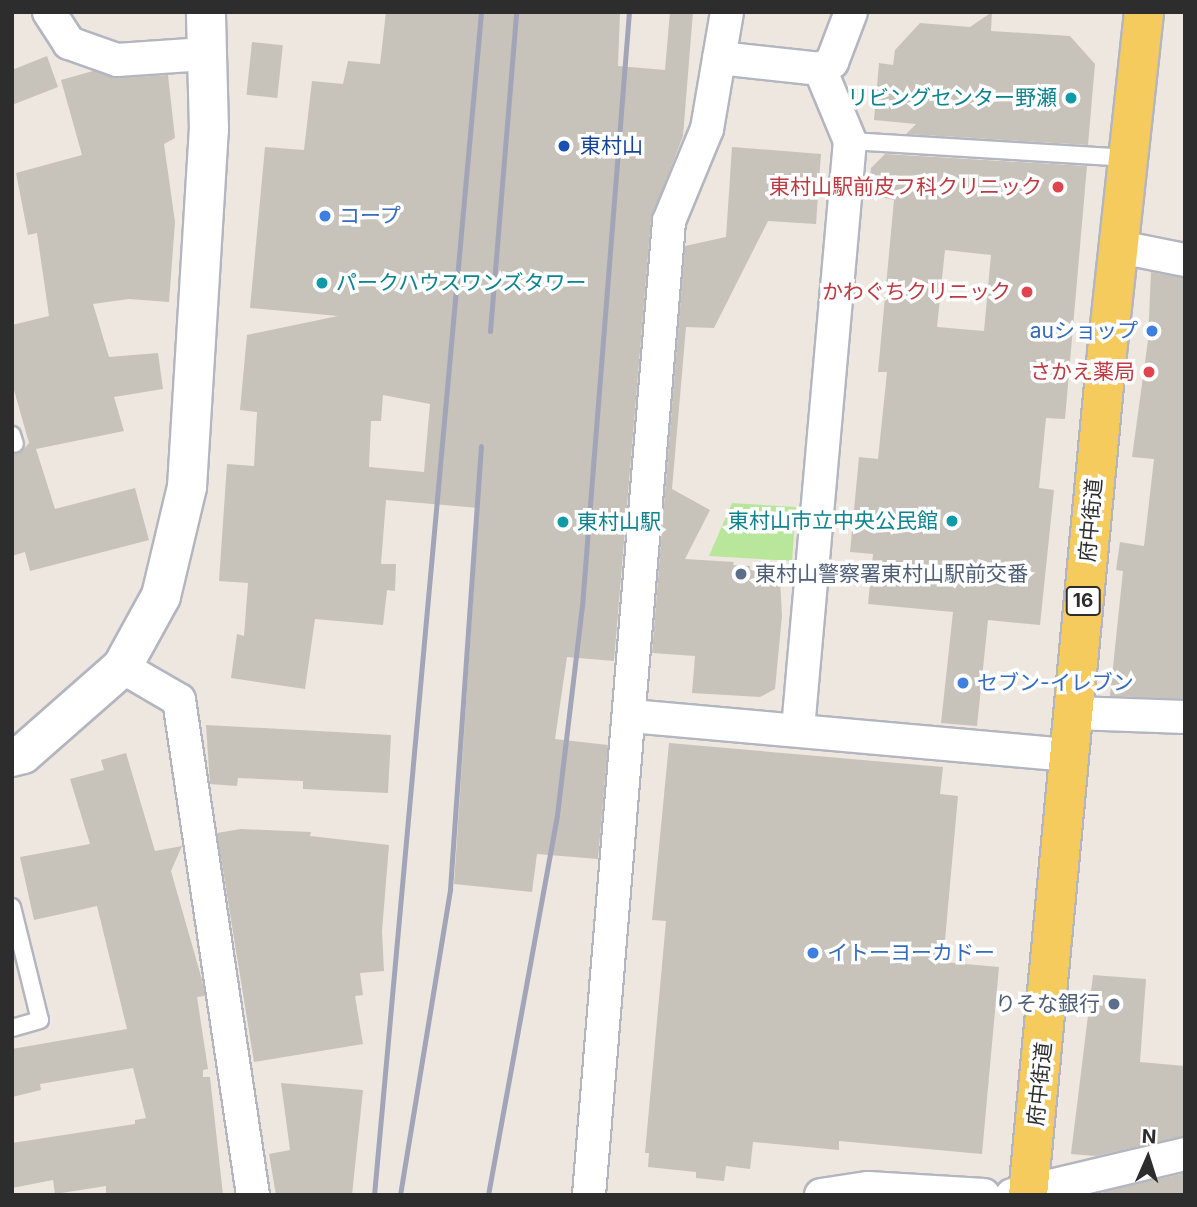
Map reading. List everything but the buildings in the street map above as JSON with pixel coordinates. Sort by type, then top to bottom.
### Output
[{"type":"main road","name":"府中街道","points":[[1023,1193],[1144,12]]},
{"type":"street","points":[[49,12],[69,43],[117,60],[205,54]]},
{"type":"street","points":[[12,757],[23,754],[122,667],[161,596],[187,488],[209,130],[206,12]]},
{"type":"street","points":[[589,1195],[631,716],[669,221],[707,129],[727,12]]},
{"type":"street","points":[[719,58],[820,69],[832,62],[851,12]]},
{"type":"street","points":[[798,729],[850,141],[820,69]]},
{"type":"street","points":[[1120,247],[1185,260]]},
{"type":"street","points":[[122,667],[179,700],[253,1195]]},
{"type":"street","points":[[1072,713],[1185,717]]},
{"type":"street","points":[[631,716],[1069,755]]},
{"type":"street","points":[[1023,1193],[1185,1154]]},
{"type":"street","points":[[821,1195],[868,1188],[984,1195]]},
{"type":"lane","points":[[850,141],[1129,158]]},
{"type":"lane","points":[[12,907],[40,1020],[12,1028]]},
{"type":"green space","points":[[732,503],[796,507],[792,561],[709,556]]},
{"type":"railway","points":[[374,1195],[481,12]]},
{"type":"railway","points":[[490,331],[516,12]]},
{"type":"railway","points":[[488,1195],[557,815],[582,606],[629,12]]},
{"type":"railway","points":[[400,1195],[450,889],[481,446]]},
{"type":"place","name":"リビングセンター野瀬","points":[[1071,98]]},
{"type":"place","name":"東村山","points":[[564,146]]},
{"type":"place","name":"東村山駅前皮フ科クリニック","points":[[1058,187]]},
{"type":"place","name":"コープ","points":[[325,216]]},
{"type":"place","name":"パークハウスワンズタワー","points":[[322,283]]},
{"type":"place","name":"かわぐちクリニック","points":[[1027,292]]},
{"type":"place","name":"auショップ","points":[[1152,331]]},
{"type":"place","name":"さかえ薬局","points":[[1149,372]]},
{"type":"place","name":"東村山市立中央公民館","points":[[952,521]]},
{"type":"place","name":"東村山駅","points":[[563,522]]},
{"type":"place","name":"東村山警察署東村山駅前交番","points":[[741,574]]},
{"type":"place","name":"セブン-イレブン","points":[[963,683]]},
{"type":"place","name":"イトーヨーカドー","points":[[813,953]]},
{"type":"place","name":"りそな銀行","points":[[1114,1004]]}]
